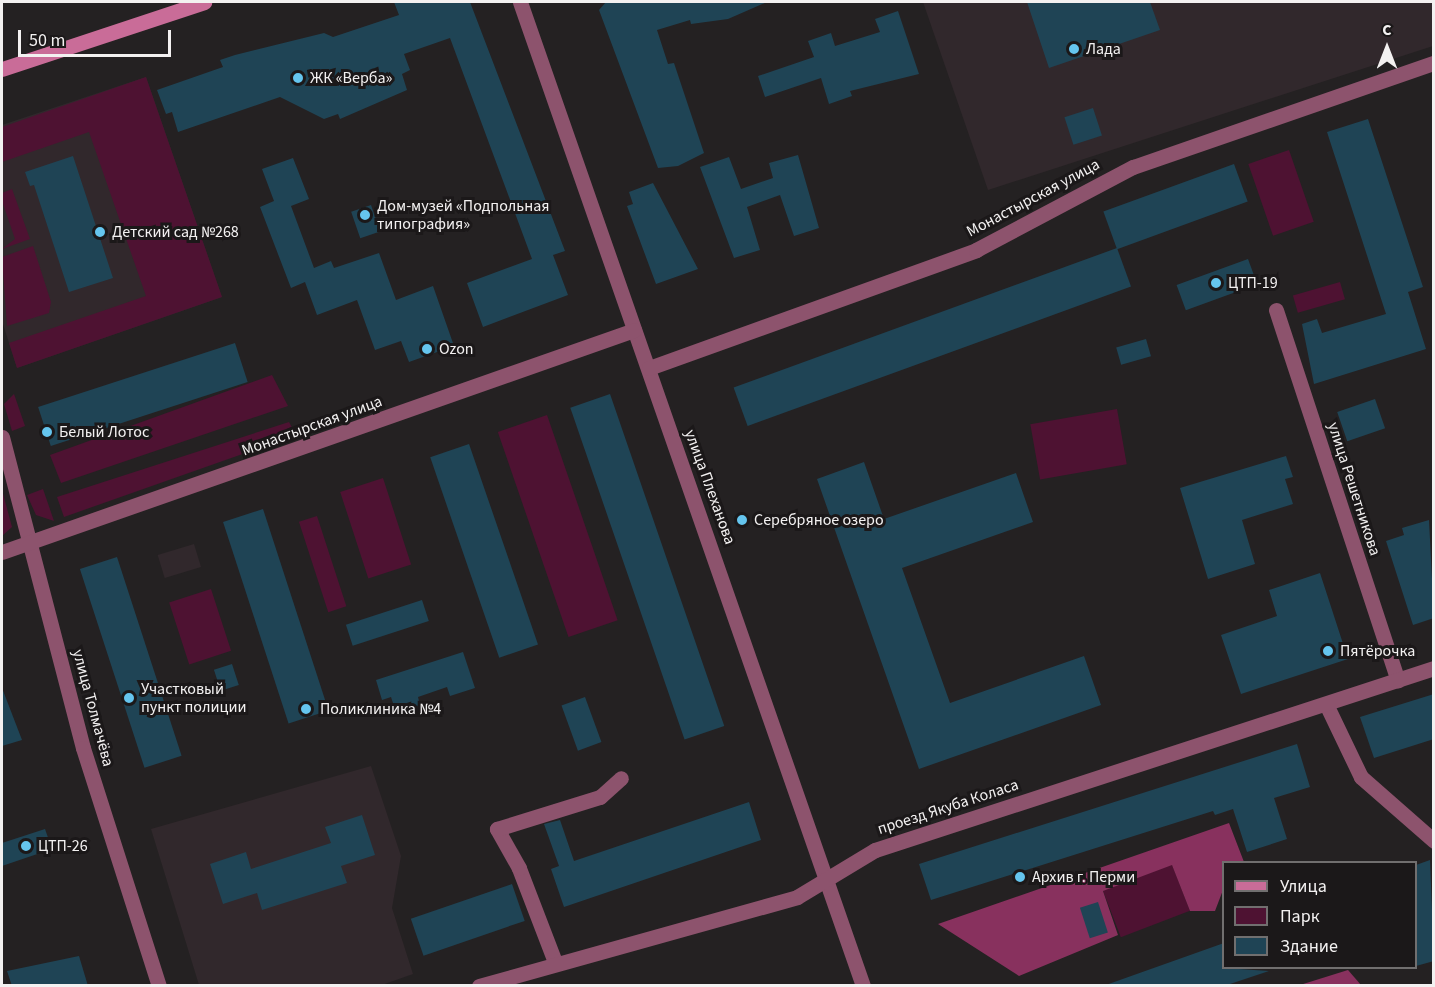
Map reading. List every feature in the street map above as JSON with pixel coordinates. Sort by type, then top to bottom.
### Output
[{"type":"main road","points":[[2,69],[204,2]]},
{"type":"street","name":"улица Плеханова","points":[[520,2],[828,878],[863,986]]},
{"type":"street","name":"Монастырская улица","points":[[649,368],[976,250],[1133,167],[1434,63]]},
{"type":"street","name":"улица Решетникова","points":[[1276,310],[1398,680]]},
{"type":"street","name":"Монастырская улица","points":[[2,552],[634,330]]},
{"type":"street","name":"улица Толмачёва","points":[[2,437],[31,542],[82,748],[159,986]]},
{"type":"street","name":"проезд Якуба Коласа","points":[[478,986],[555,962],[797,897],[875,850],[1434,668]]},
{"type":"street","points":[[1326,705],[1361,777],[1434,841]]},
{"type":"street","points":[[555,962],[519,868],[497,829],[600,797],[621,778]]},
{"type":"shaded area","points":[[923,2],[1433,2],[1433,46],[988,190]]},
{"type":"shaded area","name":"Детский сад №268","points":[[146,77],[222,297],[17,368],[2,321],[2,125]]},
{"type":"shaded area","points":[[194,544],[201,567],[165,578],[158,555]]},
{"type":"shaded area","points":[[371,766],[401,856],[392,908],[413,974],[379,986],[199,985],[151,829]]},
{"type":"shaded area","points":[[1229,823],[1244,861],[1222,861],[1222,893],[1215,911],[1190,911],[1172,865],[1103,891],[1118,935],[1019,976],[938,924]]},
{"type":"shaded area","points":[[1348,970],[1361,985],[1300,985]]},
{"type":"green space","points":[[146,77],[222,297],[17,368],[9,343],[146,296],[89,132],[2,162],[2,127]]},
{"type":"green space","points":[[1289,150],[1314,222],[1273,236],[1248,164]]},
{"type":"green space","points":[[12,189],[30,239],[2,249],[15,239],[2,201],[2,193]]},
{"type":"green space","points":[[33,246],[51,302],[49,313],[7,326],[2,257]]},
{"type":"green space","points":[[1340,282],[1345,299],[1298,313],[1293,296]]},
{"type":"green space","points":[[272,375],[288,406],[61,483],[50,455]]},
{"type":"green space","points":[[14,394],[25,426],[12,431],[4,404]]},
{"type":"green space","points":[[1117,409],[1127,464],[1040,479],[1030,424]]},
{"type":"green space","points":[[547,415],[618,620],[568,637],[498,432]]},
{"type":"green space","points":[[289,422],[296,435],[64,517],[57,497]]},
{"type":"green space","points":[[383,478],[411,565],[368,578],[340,492]]},
{"type":"green space","points":[[43,489],[54,521],[36,515],[27,495]]},
{"type":"green space","points":[[2,490],[12,527],[2,536]]},
{"type":"green space","points":[[317,516],[346,606],[328,612],[299,522]]},
{"type":"green space","points":[[211,589],[231,651],[189,664],[169,603]]},
{"type":"green space","points":[[1172,864],[1190,911],[1121,937],[1103,891]]},
{"type":"building","points":[[394,2],[470,2],[565,251],[553,255],[568,295],[483,327],[467,283],[532,259],[450,38],[404,54],[410,70],[402,74],[407,90],[340,119],[338,114],[324,119],[280,97],[178,132],[172,112],[166,114],[157,90],[223,67],[220,60],[235,55],[324,33],[333,37],[399,15]]},
{"type":"building","points":[[606,2],[767,2],[728,19],[691,24],[690,20],[657,30],[668,64],[674,63],[704,153],[678,166],[658,168],[599,10]]},
{"type":"building","name":"Лада","points":[[1027,2],[1150,2],[1160,30],[1049,68]]},
{"type":"building","points":[[898,11],[919,74],[850,91],[852,96],[829,104],[821,78],[765,97],[758,76],[814,57],[808,41],[831,33],[835,46],[880,32],[875,19]]},
{"type":"building","points":[[1093,108],[1102,136],[1073,145],[1064,117]]},
{"type":"building","points":[[1368,119],[1423,287],[1408,292],[1426,349],[1314,384],[1302,324],[1317,319],[1322,333],[1386,314],[1327,132]]},
{"type":"building","points":[[798,155],[819,228],[794,236],[780,195],[747,207],[760,250],[734,258],[700,167],[729,157],[741,189],[773,178],[769,163]]},
{"type":"building","points":[[73,156],[113,278],[69,292],[34,185],[30,186],[25,172]]},
{"type":"building","points":[[293,158],[309,199],[291,206],[314,268],[331,261],[334,268],[379,253],[396,300],[433,286],[454,346],[409,362],[401,341],[375,350],[357,300],[317,315],[305,282],[291,288],[260,207],[274,201],[262,169]]},
{"type":"building","points":[[1234,164],[1248,202],[1117,249],[1103,212]]},
{"type":"building","points":[[653,183],[698,269],[656,284],[627,206],[633,204],[629,192]]},
{"type":"building","points":[[371,205],[380,231],[360,238],[351,212]]},
{"type":"building","points":[[1117,248],[1131,287],[748,426],[734,388]]},
{"type":"building","name":"ЦТП-19","points":[[1248,259],[1257,284],[1186,310],[1177,285]]},
{"type":"building","points":[[1146,339],[1151,356],[1121,365],[1116,348]]},
{"type":"building","points":[[235,343],[248,382],[51,446],[38,407]]},
{"type":"building","points":[[610,394],[724,726],[685,740],[570,408]]},
{"type":"building","points":[[1375,399],[1385,428],[1347,441],[1337,412]]},
{"type":"building","points":[[469,444],[538,644],[499,658],[430,457]]},
{"type":"building","points":[[1286,456],[1293,477],[1285,479],[1293,504],[1242,520],[1255,564],[1208,579],[1180,488]]},
{"type":"building","points":[[864,462],[884,519],[1016,473],[1033,522],[902,568],[950,703],[1084,656],[1101,705],[919,769],[817,479]]},
{"type":"building","points":[[263,509],[329,711],[289,724],[223,522]]},
{"type":"building","points":[[1429,520],[1434,618],[1413,625],[1386,541],[1404,535],[1402,528]]},
{"type":"building","points":[[117,557],[182,756],[144,768],[80,569]]},
{"type":"building","points":[[1320,573],[1348,659],[1241,694],[1221,635],[1277,616],[1269,590]]},
{"type":"building","points":[[422,600],[429,621],[353,646],[346,625]]},
{"type":"building","points":[[463,652],[475,688],[450,696],[447,687],[418,697],[420,705],[396,712],[391,697],[382,700],[376,680]]},
{"type":"building","points":[[232,664],[239,685],[221,691],[214,670]]},
{"type":"building","points":[[2,688],[22,740],[2,746]]},
{"type":"building","points":[[1434,694],[1434,739],[1374,758],[1360,717]]},
{"type":"building","points":[[585,697],[601,742],[578,751],[562,706]]},
{"type":"building","points":[[1297,744],[1310,787],[1274,798],[1287,839],[1247,852],[1233,809],[1215,815],[1213,811],[931,900],[919,864]]},
{"type":"building","points":[[749,802],[761,840],[564,907],[551,869],[559,866],[544,824],[560,820],[574,861]]},
{"type":"building","points":[[362,815],[375,855],[341,866],[347,883],[262,910],[257,893],[223,904],[210,864],[246,852],[251,869],[331,843],[325,827]]},
{"type":"building","name":"ЦТП-26","points":[[45,829],[52,849],[2,866],[2,843]]},
{"type":"building","points":[[1430,860],[1434,961],[1417,966],[1417,865]]},
{"type":"building","points":[[512,884],[525,921],[424,956],[411,919]]},
{"type":"building","points":[[1098,902],[1108,932],[1090,938],[1080,908]]},
{"type":"building","points":[[1222,944],[1222,969],[1269,971],[1224,986],[1103,986]]},
{"type":"building","points":[[79,956],[88,986],[12,986],[7,971]]},
{"type":"place","name":"Лада","points":[[1074,49]]},
{"type":"place","name":"ЖК «Верба»","points":[[298,78]]},
{"type":"place","name":"Дом-музей «Подпольная типография»","points":[[365,215]]},
{"type":"place","name":"Детский сад №268","points":[[100,232]]},
{"type":"place","name":"ЦТП-19","points":[[1216,283]]},
{"type":"place","name":"Ozon","points":[[427,349]]},
{"type":"place","name":"Белый Лотос","points":[[47,432]]},
{"type":"place","name":"Серебряное озеро","points":[[742,520]]},
{"type":"place","name":"Пятёрочка","points":[[1328,651]]},
{"type":"place","name":"Участковый пункт полиции","points":[[129,698]]},
{"type":"place","name":"Поликлиника №4","points":[[306,709]]},
{"type":"place","name":"ЦТП-26","points":[[26,846]]},
{"type":"place","name":"Архив г. Перми","points":[[1020,877]]}]
